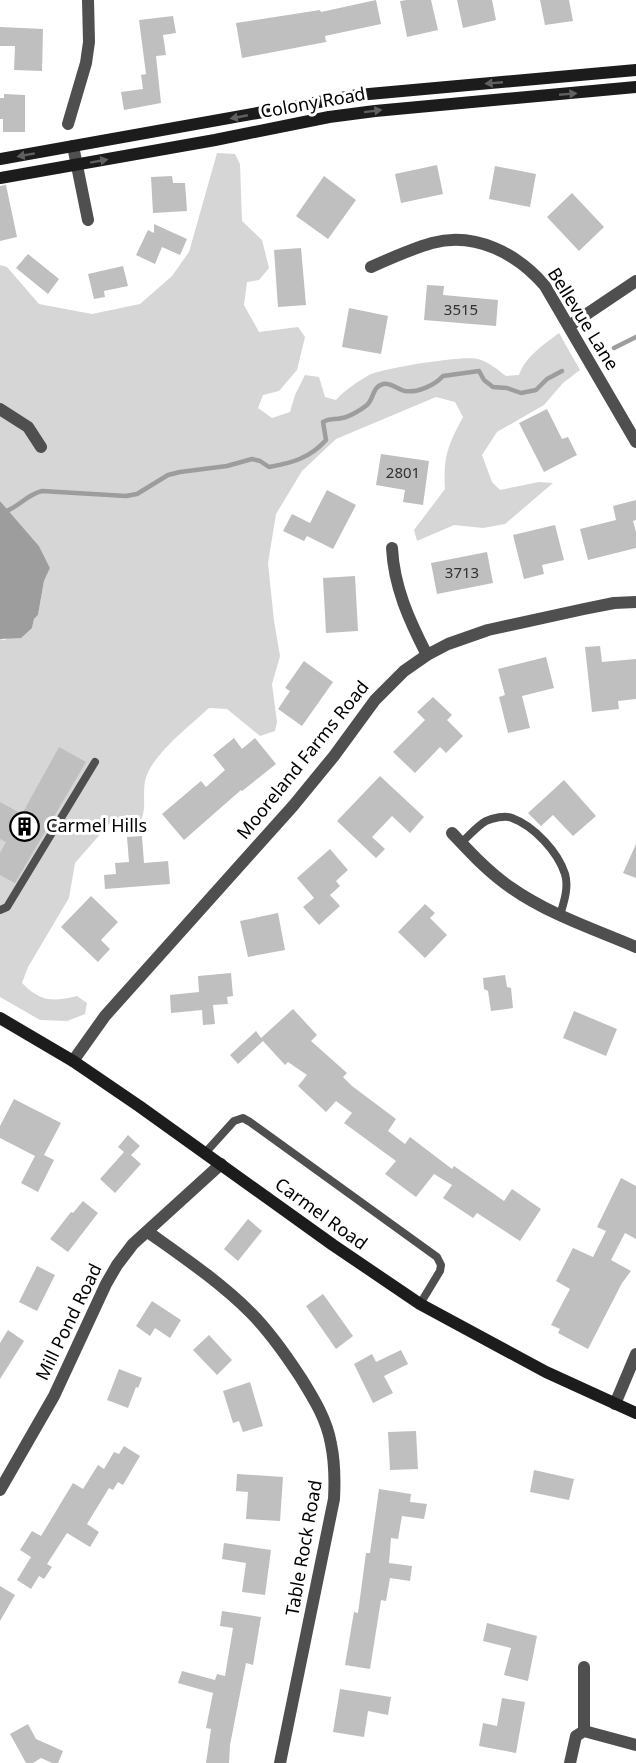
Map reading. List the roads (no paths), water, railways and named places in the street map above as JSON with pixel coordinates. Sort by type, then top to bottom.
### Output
[{"type":"main road","name":"Colony Road","points":[[0,159],[358,95],[636,70]]},
{"type":"main road","name":"Colony Road","points":[[0,178],[329,117],[636,87]]},
{"type":"main road","name":"Carmel Road","points":[[0,1018],[73,1061],[420,1304],[546,1372],[636,1413]]},
{"type":"street","points":[[68,124],[86,63],[89,42],[88,0]]},
{"type":"street","points":[[73,146],[75,165],[88,220]]},
{"type":"street","name":"Bellevue Lane","points":[[371,267],[434,242],[453,240],[487,245],[507,254],[533,272],[544,286],[636,442]]},
{"type":"street","points":[[569,326],[636,281]]},
{"type":"street","points":[[0,409],[28,427],[41,447]]},
{"type":"street","points":[[392,548],[404,608],[427,655]]},
{"type":"street","name":"Mooreland Farms Road","points":[[73,1061],[112,1008],[293,806],[334,756],[375,700],[396,677],[427,655],[457,640],[488,630],[614,603],[636,602]]},
{"type":"street","points":[[457,838],[483,865],[510,887],[539,905],[636,947]]},
{"type":"street","name":"Mill Pond Road","points":[[0,1490],[54,1396],[106,1284],[133,1244],[221,1164]]},
{"type":"street","name":"Table Rock Road","points":[[148,1232],[221,1286],[270,1334],[299,1375],[323,1416],[331,1443],[335,1471],[334,1499],[280,1763]]},
{"type":"street","points":[[615,1404],[636,1354]]},
{"type":"street","points":[[584,1667],[584,1731]]},
{"type":"street","points":[[570,1763],[576,1736],[584,1731],[636,1745]]},
{"type":"lane","points":[[0,910],[7,907],[95,762]]},
{"type":"lane","points":[[457,838],[486,821],[501,817],[511,817],[528,828],[551,847],[565,874],[566,894],[560,915]]},
{"type":"lane","points":[[205,1153],[234,1121],[243,1118],[250,1122],[437,1257],[441,1265],[440,1271],[420,1304]]},
{"type":"waterway","points":[[614,348],[636,337]]},
{"type":"waterway","points":[[0,513],[42,491],[126,496],[137,494],[168,475],[180,472],[227,466],[252,459],[269,467],[293,461],[314,451],[326,440],[323,422],[345,417],[362,409],[367,405],[375,390],[383,384],[389,384],[405,391],[415,391],[431,385],[443,376],[479,371],[484,380],[493,387],[507,388],[521,393],[536,390],[547,379],[562,371]]},
{"type":"place","name":"Carmel Hills","points":[[25,826]]}]
